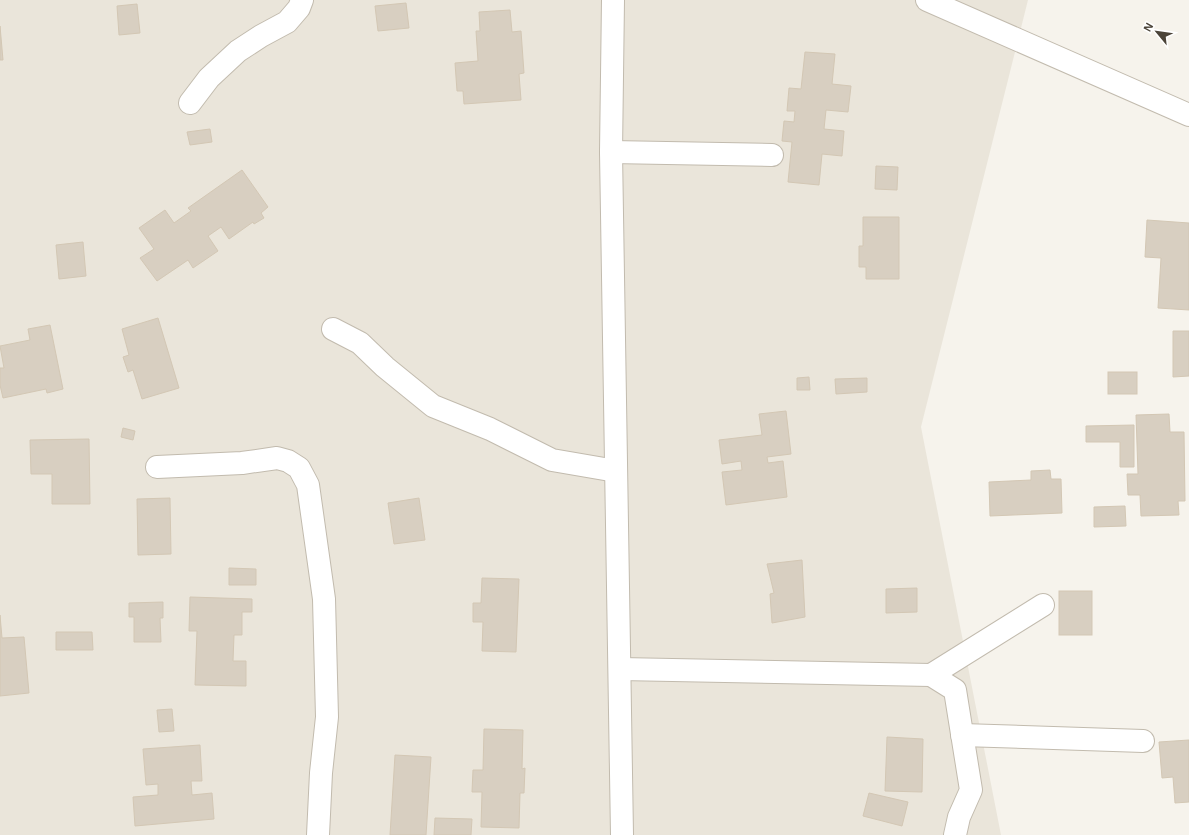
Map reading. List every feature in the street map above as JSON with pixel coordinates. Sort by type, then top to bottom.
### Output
[{"type":"street","points":[[190,103],[209,78],[238,51],[287,22],[299,8],[302,0]]},
{"type":"street","points":[[613,0],[610,152],[622,835]]},
{"type":"street","points":[[927,0],[1189,115]]},
{"type":"street","points":[[610,152],[772,155]]},
{"type":"street","points":[[333,329],[360,343],[384,367],[433,406],[490,429],[552,460],[616,471]]},
{"type":"street","points":[[157,467],[242,463],[277,458],[288,461],[299,468],[308,485],[324,599],[327,716],[321,773],[318,835]]},
{"type":"street","points":[[931,675],[1042,605]]},
{"type":"street","points":[[620,669],[931,675],[955,690],[971,790],[959,817],[955,835]]},
{"type":"street","points":[[962,735],[1143,741]]},
{"type":"shaded area","points":[[0,0],[1028,0],[921,427],[1001,835],[0,835]]},
{"type":"building","points":[[406,3],[409,28],[378,31],[375,6]]},
{"type":"building","points":[[137,4],[140,33],[119,35],[117,6]]},
{"type":"building","points":[[510,10],[512,32],[521,31],[524,73],[519,74],[521,100],[464,104],[463,91],[457,91],[455,63],[478,61],[476,31],[480,31],[479,12]]},
{"type":"building","points":[[0,26],[3,60],[0,60]]},
{"type":"building","points":[[805,52],[835,54],[832,84],[851,86],[848,112],[826,110],[824,129],[844,131],[842,156],[822,154],[819,185],[788,182],[792,142],[782,141],[784,121],[794,122],[795,111],[787,111],[789,88],[801,89]]},
{"type":"building","points":[[210,129],[212,142],[190,145],[187,132]]},
{"type":"building","points":[[876,166],[898,167],[897,190],[875,189]]},
{"type":"building","points":[[242,170],[268,207],[261,213],[264,218],[254,224],[253,222],[229,239],[221,227],[208,236],[218,251],[193,268],[188,260],[157,281],[140,258],[154,249],[139,228],[165,210],[174,223],[191,211],[188,208]]},
{"type":"building","points":[[863,217],[899,217],[899,279],[866,279],[866,267],[859,267],[859,246],[863,246]]},
{"type":"building","points":[[1147,220],[1189,223],[1189,310],[1158,308],[1161,258],[1145,257]]},
{"type":"building","points":[[83,242],[86,276],[59,279],[56,245]]},
{"type":"building","points":[[158,318],[179,388],[142,399],[133,370],[128,372],[123,357],[129,355],[122,329]]},
{"type":"building","points":[[50,325],[63,389],[47,393],[46,389],[3,398],[0,385],[0,368],[4,368],[0,346],[30,340],[28,329]]},
{"type":"building","points":[[1173,331],[1189,331],[1189,376],[1173,377]]},
{"type":"building","points":[[1108,372],[1137,372],[1137,394],[1108,394]]},
{"type":"building","points":[[809,377],[810,390],[797,390],[797,378]]},
{"type":"building","points":[[867,378],[867,392],[836,394],[835,379]]},
{"type":"building","points":[[786,411],[791,454],[767,457],[768,463],[783,461],[787,497],[726,505],[722,472],[742,470],[741,461],[722,464],[719,440],[762,435],[759,414]]},
{"type":"building","points":[[1169,414],[1170,432],[1184,432],[1185,501],[1178,501],[1179,515],[1141,516],[1140,495],[1128,495],[1127,474],[1138,474],[1136,415]]},
{"type":"building","points":[[1134,425],[1134,467],[1120,467],[1120,442],[1086,442],[1086,426]]},
{"type":"building","points":[[123,428],[135,431],[133,440],[121,437]]},
{"type":"building","points":[[89,439],[90,504],[52,504],[52,474],[31,474],[30,440]]},
{"type":"building","points":[[1050,470],[1051,479],[1061,479],[1062,513],[990,516],[989,482],[1031,480],[1031,471]]},
{"type":"building","points":[[170,498],[171,554],[138,555],[137,499]]},
{"type":"building","points":[[419,498],[425,540],[394,544],[388,503]]},
{"type":"building","points":[[1125,506],[1126,526],[1094,527],[1094,507]]},
{"type":"building","points":[[802,560],[805,617],[772,623],[770,594],[774,593],[767,564]]},
{"type":"building","points":[[229,568],[256,569],[256,585],[229,585]]},
{"type":"building","points":[[482,578],[519,579],[516,652],[482,651],[483,622],[473,622],[473,603],[481,603]]},
{"type":"building","points":[[917,588],[917,612],[886,613],[886,589]]},
{"type":"building","points":[[1059,591],[1092,591],[1092,635],[1059,635]]},
{"type":"building","points":[[190,597],[252,599],[252,612],[242,612],[242,635],[234,635],[233,661],[246,661],[246,686],[195,685],[197,631],[189,631]]},
{"type":"building","points":[[163,602],[163,618],[160,618],[161,642],[134,642],[134,617],[129,617],[129,603]]},
{"type":"building","points":[[0,615],[2,638],[24,637],[29,693],[0,696]]},
{"type":"building","points":[[56,632],[92,632],[93,650],[56,650]]},
{"type":"building","points":[[172,709],[174,731],[159,732],[157,710]]},
{"type":"building","points":[[484,729],[523,730],[522,769],[525,768],[524,793],[520,793],[519,828],[481,827],[482,792],[472,792],[473,770],[483,770]]},
{"type":"building","points":[[887,737],[923,739],[922,792],[885,791]]},
{"type":"building","points":[[1189,740],[1189,802],[1175,803],[1173,777],[1162,778],[1159,742]]},
{"type":"building","points":[[200,745],[202,781],[191,781],[192,795],[212,793],[214,819],[135,826],[133,797],[158,795],[158,784],[146,785],[143,749]]},
{"type":"building","points":[[395,755],[431,757],[426,835],[390,835]]},
{"type":"building","points":[[869,793],[908,802],[902,826],[863,816]]},
{"type":"building","points":[[435,818],[472,819],[471,835],[434,835]]}]
